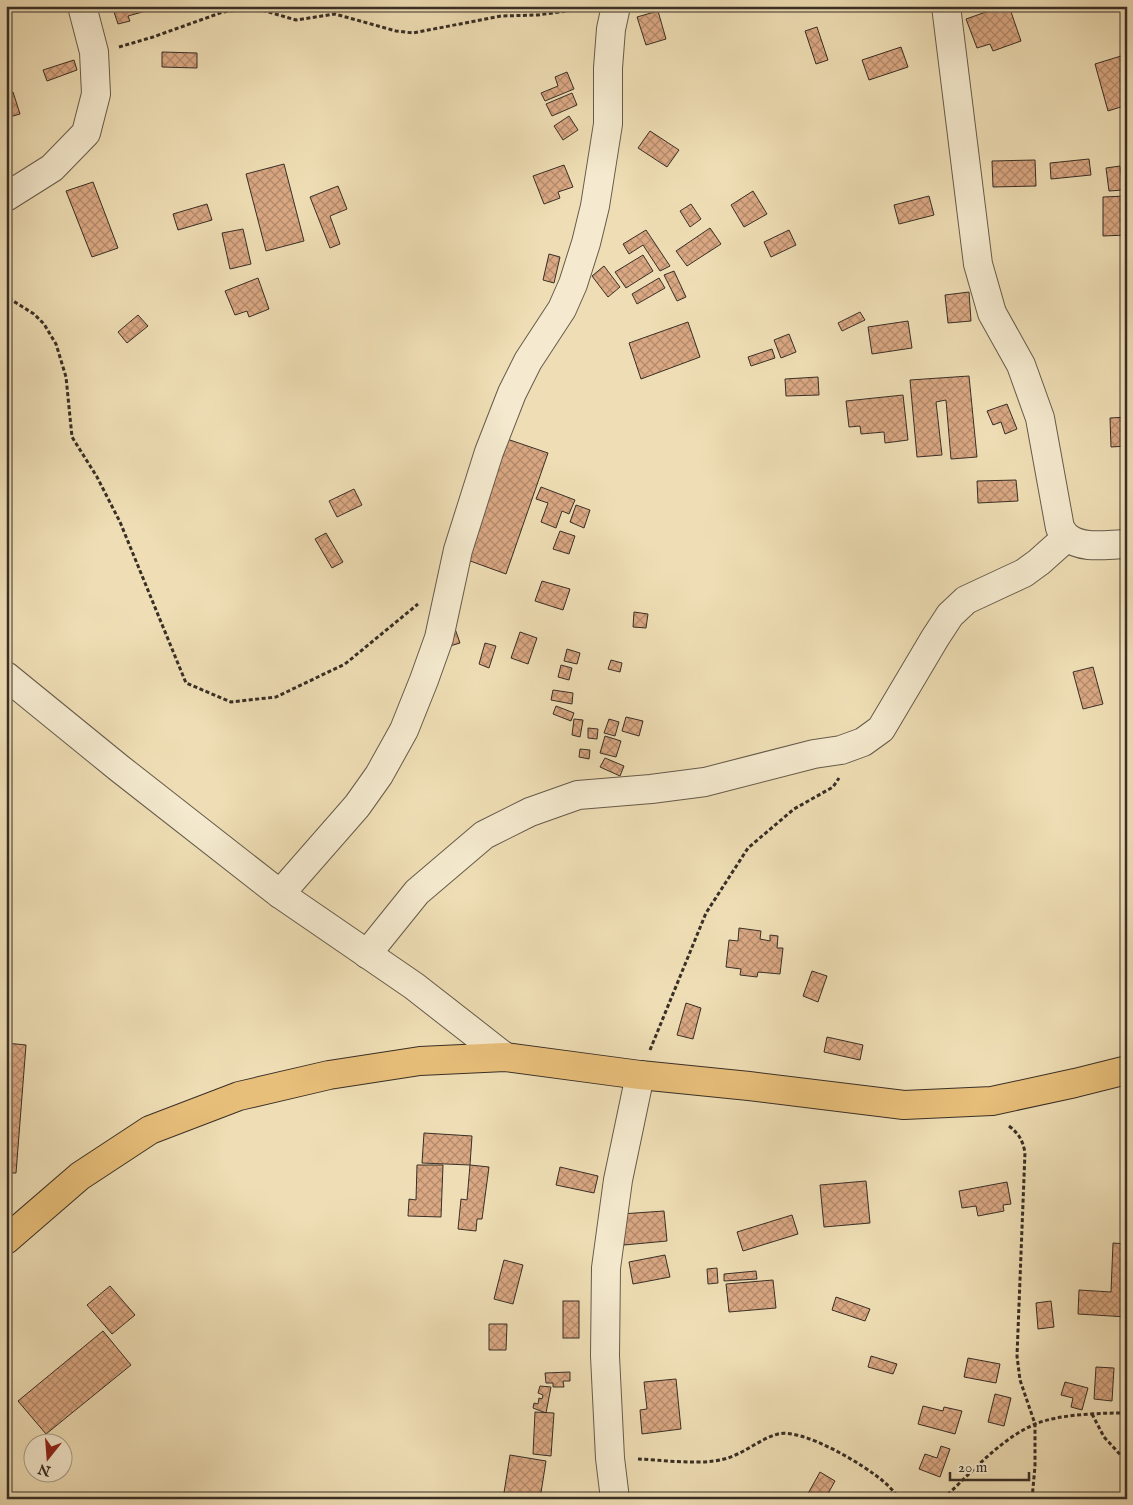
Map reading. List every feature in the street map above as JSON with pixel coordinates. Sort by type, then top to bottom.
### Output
[{"type":"main road","points":[[6,1240],[80,1176],[150,1130],[240,1096],[329,1074],[420,1062],[505,1057],[640,1075],[904,1105],[992,1101],[1127,1070]]},
{"type":"street","points":[[6,197],[52,168],[86,133],[96,94],[94,52],[82,6]]},
{"type":"street","points":[[946,6],[978,264],[992,313],[1020,365],[1040,418],[1056,516],[1060,528],[1067,537],[1079,543],[1093,546],[1127,544]]},
{"type":"street","points":[[280,894],[357,806],[379,775],[404,730],[439,638],[458,550],[489,452],[512,393],[528,361],[562,309],[573,284],[595,206],[608,124],[608,68],[611,29],[603,7]]},
{"type":"street","points":[[367,954],[417,892],[484,835],[530,812],[578,795],[651,789],[704,782],[814,754],[841,750],[863,742],[881,729],[950,615],[966,600],[1024,573],[1067,537]]},
{"type":"street","points":[[6,676],[118,768],[280,894],[414,986],[505,1057]]},
{"type":"street","points":[[614,1499],[605,1356],[606,1268],[618,1180],[640,1075]]},
{"type":"path","points":[[94,52],[153,37],[223,12],[245,8],[258,9],[296,20],[335,14],[396,31],[413,33],[501,16],[538,15],[603,7]]},
{"type":"path","points":[[6,292],[10,300],[34,314],[44,324],[56,344],[66,376],[72,437],[97,477],[120,522],[186,683],[231,702],[276,697],[345,664],[452,577]]},
{"type":"path","points":[[640,1075],[706,913],[748,848],[794,809],[833,787],[863,742]]},
{"type":"path","points":[[1005,1123],[1018,1133],[1022,1139],[1025,1152],[1017,1356],[1020,1380],[1035,1424],[1035,1466],[1032,1499]]},
{"type":"path","points":[[943,1499],[1004,1443],[1035,1424],[1092,1414],[1127,1412]]},
{"type":"path","points":[[1092,1414],[1104,1437],[1127,1462]]},
{"type":"path","points":[[610,1458],[714,1461],[735,1456],[778,1434],[793,1434],[837,1452],[867,1470],[883,1482],[900,1499]]},
{"type":"building","points":[[112,6],[145,6],[146,11],[128,16],[130,21],[118,24]]},
{"type":"building","points":[[1003,6],[1009,6],[1021,41],[993,51],[990,44],[977,48],[966,19]]},
{"type":"building","points":[[658,11],[666,39],[646,45],[637,17]]},
{"type":"building","points":[[817,27],[828,60],[816,64],[805,31]]},
{"type":"building","points":[[901,47],[908,67],[869,80],[862,60]]},
{"type":"building","points":[[162,52],[197,53],[197,68],[162,67]]},
{"type":"building","points":[[1121,56],[1127,71],[1127,105],[1108,111],[1095,64]]},
{"type":"building","points":[[74,60],[77,70],[47,81],[43,70]]},
{"type":"building","points":[[567,72],[574,89],[545,101],[541,93],[558,86],[555,77]]},
{"type":"building","points":[[13,92],[20,114],[6,118],[6,94]]},
{"type":"building","points":[[572,93],[577,105],[552,116],[546,104]]},
{"type":"building","points":[[569,116],[578,130],[563,140],[554,126]]},
{"type":"building","points":[[650,131],[679,150],[667,167],[638,148]]},
{"type":"building","points":[[1089,159],[1091,175],[1051,179],[1050,163]]},
{"type":"building","points":[[1035,160],[1036,186],[993,187],[992,161]]},
{"type":"building","points":[[284,164],[304,241],[266,251],[246,174]]},
{"type":"building","points":[[564,165],[573,187],[558,192],[560,198],[544,204],[533,176]]},
{"type":"building","points":[[1120,166],[1123,190],[1109,191],[1106,168]]},
{"type":"building","points":[[93,182],[118,248],[92,257],[66,191]]},
{"type":"building","points":[[338,186],[347,209],[330,216],[340,244],[330,248],[310,197]]},
{"type":"building","points":[[753,191],[767,214],[744,227],[731,205]]},
{"type":"building","points":[[929,196],[934,215],[899,224],[894,205]]},
{"type":"building","points":[[1127,196],[1127,235],[1103,236],[1103,197]]},
{"type":"building","points":[[207,204],[212,220],[178,230],[173,214]]},
{"type":"building","points":[[691,204],[701,219],[690,227],[680,211]]},
{"type":"building","points":[[710,228],[721,244],[687,266],[676,251]]},
{"type":"building","points":[[243,229],[251,264],[230,269],[222,233]]},
{"type":"building","points":[[646,230],[670,266],[660,271],[643,245],[629,254],[623,244]]},
{"type":"building","points":[[789,230],[796,245],[771,257],[764,242]]},
{"type":"building","points":[[549,254],[560,257],[554,283],[543,280]]},
{"type":"building","points":[[643,255],[653,271],[626,288],[615,272]]},
{"type":"building","points":[[604,266],[620,287],[608,297],[592,276]]},
{"type":"building","points":[[674,271],[686,297],[677,301],[664,275]]},
{"type":"building","points":[[258,278],[269,309],[249,317],[247,311],[235,315],[225,291]]},
{"type":"building","points":[[659,278],[665,288],[637,304],[632,294]]},
{"type":"building","points":[[969,292],[971,321],[948,323],[945,295]]},
{"type":"building","points":[[860,312],[865,320],[842,331],[838,323]]},
{"type":"building","points":[[138,315],[148,326],[127,343],[118,332]]},
{"type":"building","points":[[908,321],[912,348],[872,354],[868,327]]},
{"type":"building","points":[[688,322],[700,357],[641,379],[629,343]]},
{"type":"building","points":[[789,334],[796,352],[781,358],[774,340]]},
{"type":"building","points":[[772,349],[775,358],[751,366],[748,357]]},
{"type":"building","points":[[969,376],[977,457],[951,459],[946,400],[936,402],[942,455],[917,457],[910,380]]},
{"type":"building","points":[[818,377],[819,395],[786,396],[785,379]]},
{"type":"building","points":[[903,395],[908,440],[885,443],[884,432],[861,434],[860,426],[849,427],[846,401]]},
{"type":"building","points":[[1007,404],[1017,429],[1005,434],[1001,422],[993,425],[987,411]]},
{"type":"building","points":[[1127,417],[1127,446],[1111,447],[1110,418]]},
{"type":"building","points":[[504,438],[548,453],[506,574],[462,558]]},
{"type":"building","points":[[1016,480],[1018,501],[978,503],[977,481]]},
{"type":"building","points":[[541,487],[575,500],[569,514],[562,511],[556,528],[541,522],[548,503],[536,499]]},
{"type":"building","points":[[354,489],[362,505],[337,517],[329,501]]},
{"type":"building","points":[[576,505],[590,510],[584,528],[570,522]]},
{"type":"building","points":[[560,531],[575,536],[569,554],[553,549]]},
{"type":"building","points":[[326,533],[343,562],[332,568],[315,539]]},
{"type":"building","points":[[542,581],[570,589],[563,610],[535,601]]},
{"type":"building","points":[[634,612],[648,614],[646,628],[633,627]]},
{"type":"building","points":[[452,620],[460,643],[450,646]]},
{"type":"building","points":[[520,632],[537,638],[528,664],[511,658]]},
{"type":"building","points":[[485,643],[496,646],[489,668],[479,664]]},
{"type":"building","points":[[567,649],[580,653],[577,664],[564,661]]},
{"type":"building","points":[[611,660],[622,663],[620,672],[608,669]]},
{"type":"building","points":[[561,665],[572,668],[569,680],[558,677]]},
{"type":"building","points":[[1093,667],[1103,704],[1083,709],[1073,672]]},
{"type":"building","points":[[553,690],[573,693],[572,704],[551,700]]},
{"type":"building","points":[[556,706],[574,713],[571,721],[553,714]]},
{"type":"building","points":[[626,717],[643,721],[639,736],[622,731]]},
{"type":"building","points":[[574,719],[583,720],[580,737],[572,735]]},
{"type":"building","points":[[609,719],[619,722],[615,736],[604,733]]},
{"type":"building","points":[[588,728],[598,729],[597,739],[588,738]]},
{"type":"building","points":[[605,736],[621,741],[616,757],[600,753]]},
{"type":"building","points":[[580,749],[590,750],[589,759],[579,757]]},
{"type":"building","points":[[605,758],[624,766],[620,776],[600,767]]},
{"type":"building","points":[[739,928],[761,931],[760,939],[770,941],[770,935],[778,936],[777,948],[783,948],[780,974],[758,972],[757,977],[740,975],[741,969],[726,967],[729,940],[738,941]]},
{"type":"building","points":[[812,971],[827,976],[818,1002],[803,996]]},
{"type":"building","points":[[686,1003],[701,1008],[693,1039],[677,1035]]},
{"type":"building","points":[[827,1037],[863,1045],[860,1060],[824,1052]]},
{"type":"building","points":[[6,1043],[26,1045],[16,1173],[6,1173]]},
{"type":"building","points":[[424,1133],[472,1136],[470,1165],[422,1163]]},
{"type":"building","points":[[417,1165],[443,1165],[441,1217],[408,1216],[409,1199],[416,1200]]},
{"type":"building","points":[[470,1165],[489,1167],[482,1219],[477,1219],[476,1231],[458,1229],[461,1199],[467,1200]]},
{"type":"building","points":[[560,1167],[598,1176],[594,1193],[556,1185]]},
{"type":"building","points":[[866,1181],[870,1223],[824,1227],[820,1185]]},
{"type":"building","points":[[1007,1182],[1011,1204],[1003,1205],[1004,1211],[978,1216],[976,1206],[962,1208],[959,1191]]},
{"type":"building","points":[[664,1211],[667,1241],[624,1245],[621,1214]]},
{"type":"building","points":[[792,1215],[798,1234],[743,1251],[737,1232]]},
{"type":"building","points":[[1113,1243],[1127,1244],[1127,1317],[1078,1314],[1079,1290],[1111,1292]]},
{"type":"building","points":[[665,1255],[670,1277],[633,1284],[629,1262]]},
{"type":"building","points":[[504,1260],[523,1265],[513,1304],[494,1299]]},
{"type":"building","points":[[717,1268],[718,1283],[708,1284],[707,1269]]},
{"type":"building","points":[[756,1271],[757,1279],[724,1281],[724,1274]]},
{"type":"building","points":[[773,1280],[776,1308],[729,1312],[726,1284]]},
{"type":"building","points":[[110,1286],[135,1315],[112,1334],[87,1305]]},
{"type":"building","points":[[836,1297],[870,1309],[865,1321],[832,1310]]},
{"type":"building","points":[[563,1301],[579,1301],[579,1338],[563,1338]]},
{"type":"building","points":[[1051,1301],[1054,1327],[1038,1329],[1036,1303]]},
{"type":"building","points":[[489,1324],[507,1324],[506,1350],[489,1350]]},
{"type":"building","points":[[103,1331],[131,1365],[48,1432],[44,1432],[18,1401]]},
{"type":"building","points":[[871,1356],[897,1364],[893,1374],[868,1367]]},
{"type":"building","points":[[968,1358],[1000,1364],[996,1383],[964,1377]]},
{"type":"building","points":[[1096,1367],[1114,1368],[1112,1401],[1094,1399]]},
{"type":"building","points":[[570,1372],[570,1381],[563,1381],[564,1387],[553,1387],[553,1383],[546,1383],[545,1373]]},
{"type":"building","points":[[676,1379],[681,1429],[642,1434],[640,1410],[647,1409],[644,1382]]},
{"type":"building","points":[[1065,1382],[1088,1388],[1082,1410],[1071,1407],[1073,1398],[1061,1395]]},
{"type":"building","points":[[540,1386],[551,1387],[546,1413],[533,1408],[534,1403],[538,1404],[539,1398],[542,1399],[543,1395],[538,1393]]},
{"type":"building","points":[[995,1394],[1011,1398],[1004,1426],[988,1422]]},
{"type":"building","points":[[923,1406],[943,1411],[944,1407],[962,1411],[955,1434],[918,1424]]},
{"type":"building","points":[[535,1412],[554,1413],[551,1456],[533,1454]]},
{"type":"building","points":[[941,1446],[950,1449],[940,1477],[919,1469],[925,1454],[937,1458]]},
{"type":"building","points":[[510,1455],[546,1461],[540,1499],[503,1499]]},
{"type":"building","points":[[820,1472],[835,1481],[825,1499],[805,1499]]}]
